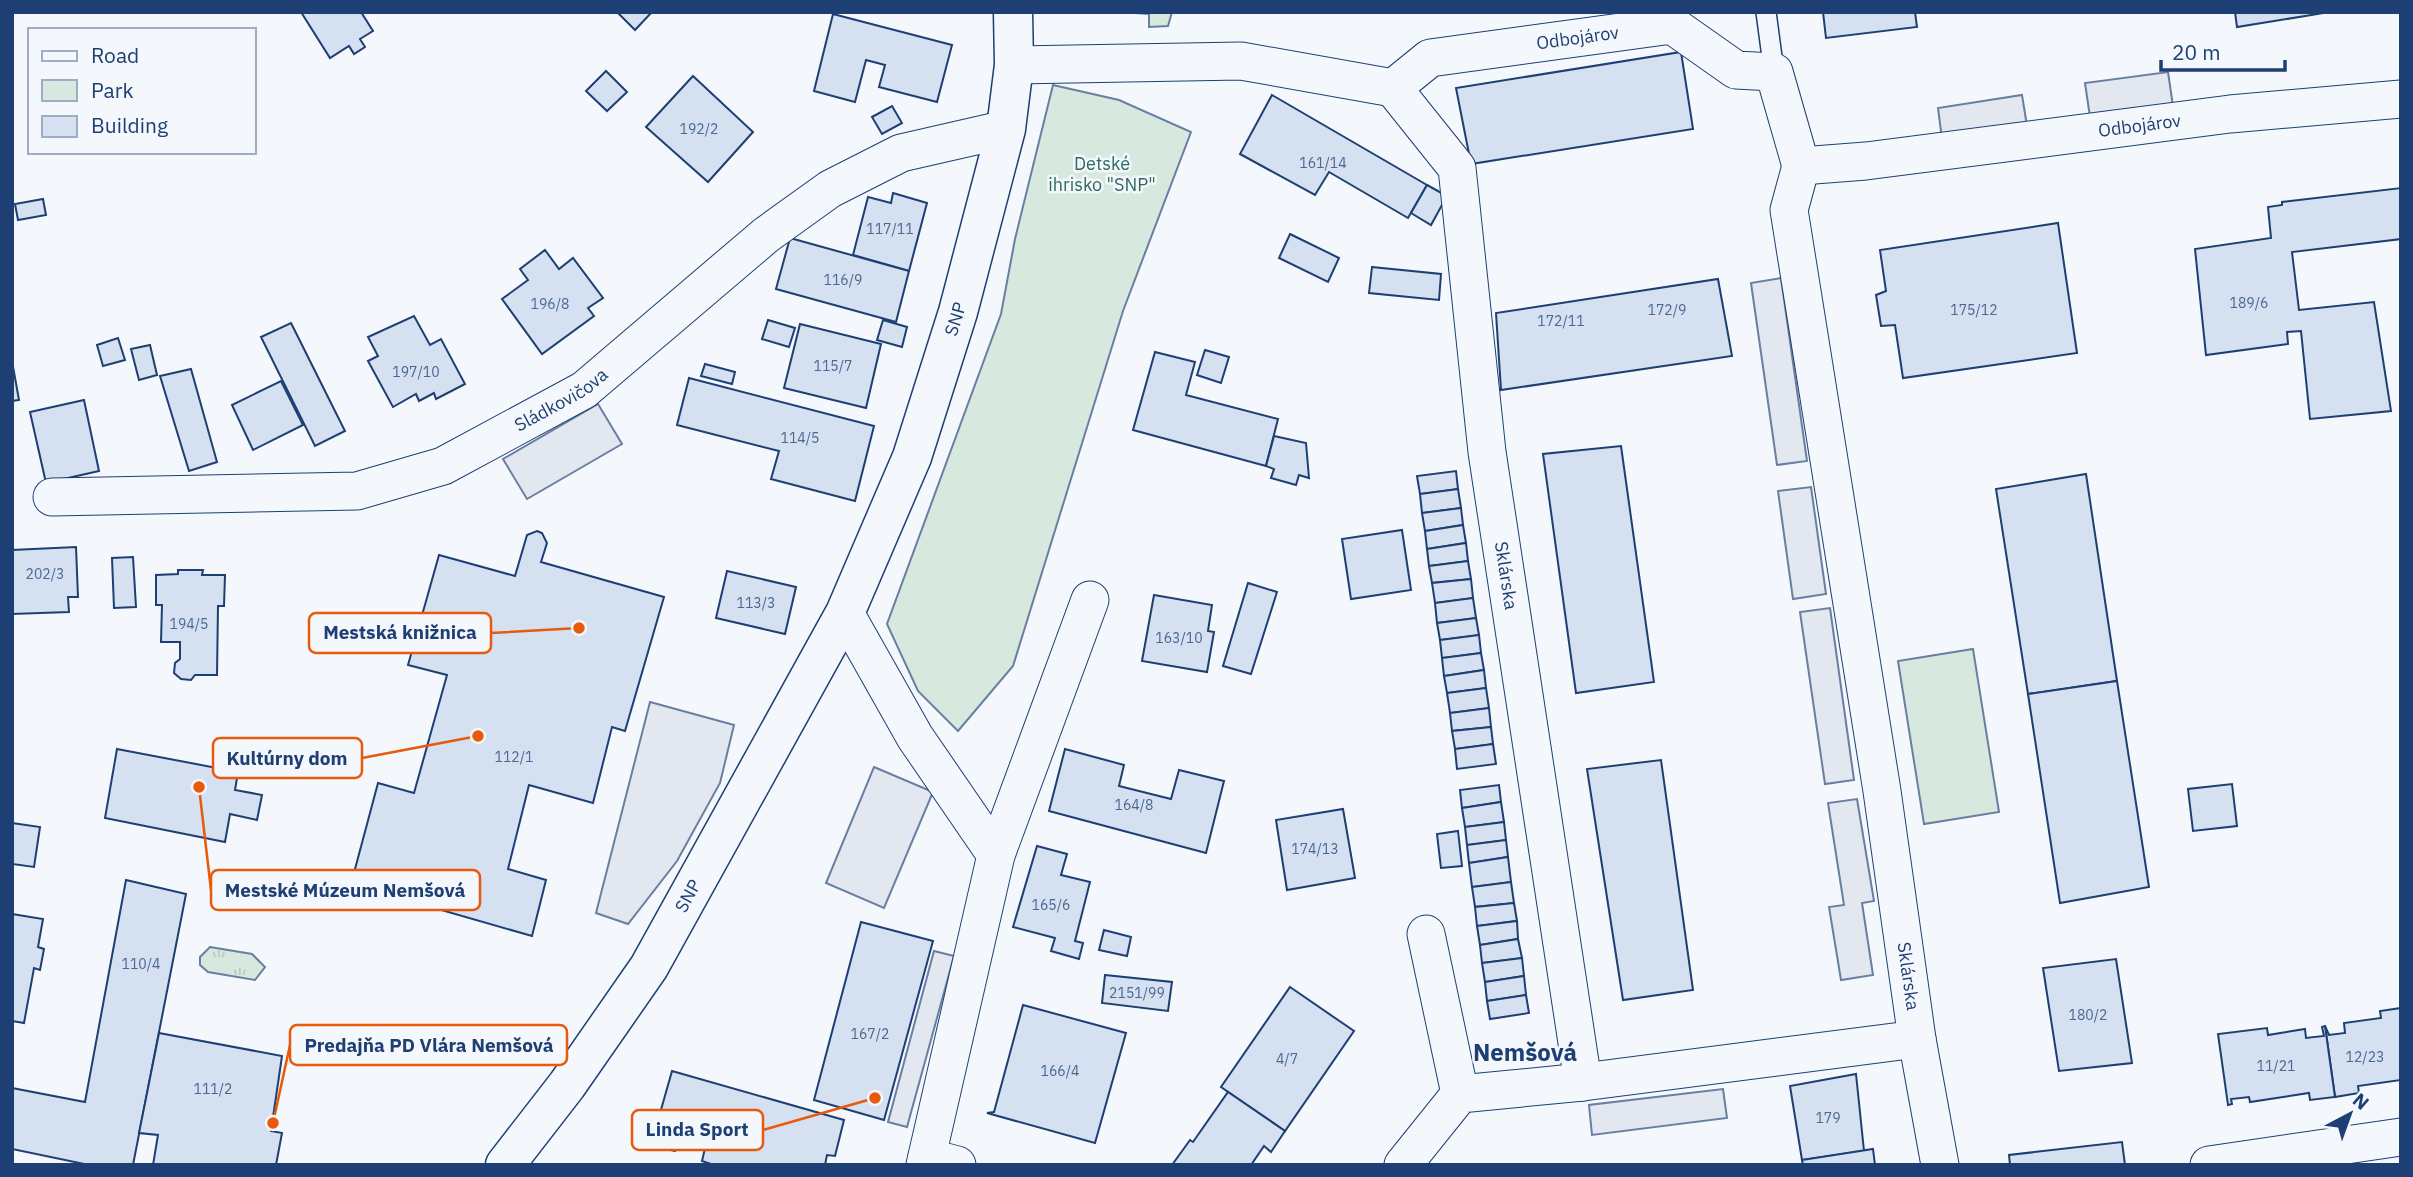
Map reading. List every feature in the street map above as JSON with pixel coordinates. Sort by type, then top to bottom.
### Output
[{"type":"street","name":"SNP","points":[[505,1165],[567,1085],[649,967],[845,613],[912,457],[958,312],[1006,129],[1014,65],[1013,12]]},
{"type":"street","name":"Odbojárov","points":[[1393,88],[1430,58],[1672,25],[1736,70],[1774,72]]},
{"type":"street","points":[[1014,65],[1241,61],[1393,88]]},
{"type":"street","points":[[1774,72],[1801,166]]},
{"type":"street","name":"Sklárska","points":[[1393,88],[1457,168],[1487,452],[1583,1082]]},
{"type":"street","name":"Odbojárov","points":[[1801,166],[1866,162],[2230,114],[2401,99]]},
{"type":"street","name":"Sládkovičova","points":[[52,497],[357,491],[443,466],[584,390],[766,235],[830,189],[901,153],[1006,129]]},
{"type":"street","name":"Sklárska","points":[[1801,166],[1788,210],[1878,764],[1917,1039],[1940,1165]]},
{"type":"street","points":[[936,1162],[996,855],[1090,600]]},
{"type":"street","points":[[845,613],[915,737],[996,855]]},
{"type":"street","points":[[1426,934],[1460,1094]]},
{"type":"street","points":[[1403,1165],[1460,1094],[1583,1082],[1917,1039]]},
{"type":"street","points":[[2209,1165],[2401,1137]]},
{"type":"lane","points":[[1766,12],[1774,72]]},
{"type":"green space","points":[[1120,12],[1172,12],[1168,26],[1149,27],[1149,14]]},
{"type":"green space","name":"Detské ihrisko \"SNP\"","points":[[1053,85],[1119,100],[1191,132],[1123,311],[1013,666],[958,731],[918,691],[887,624],[1001,314],[1015,239]]},
{"type":"green space","points":[[1973,649],[1999,812],[1924,824],[1898,661]]},
{"type":"green space","points":[[210,947],[252,954],[265,967],[255,980],[208,972],[200,965],[200,957]]},
{"type":"shaded area","points":[[2168,72],[2173,106],[2090,117],[2085,83]]},
{"type":"shaded area","points":[[2022,95],[2027,126],[1942,139],[1938,108]]},
{"type":"shaded area","points":[[1781,278],[1807,461],[1777,465],[1751,283]]},
{"type":"shaded area","points":[[598,404],[622,444],[527,499],[503,459]]},
{"type":"shaded area","points":[[1811,487],[1826,594],[1793,599],[1778,491]]},
{"type":"shaded area","points":[[1830,608],[1854,780],[1825,784],[1800,612]]},
{"type":"shaded area","points":[[650,702],[734,725],[720,783],[677,861],[628,924],[596,913]]},
{"type":"shaded area","points":[[874,767],[933,792],[884,908],[826,883]]},
{"type":"shaded area","points":[[1857,799],[1874,901],[1862,903],[1873,975],[1841,980],[1829,907],[1844,905],[1828,803]]},
{"type":"shaded area","points":[[934,951],[954,956],[907,1127],[888,1122]]},
{"type":"shaded area","points":[[1723,1089],[1727,1118],[1592,1135],[1589,1105]]},
{"type":"building","points":[[301,12],[361,12],[373,31],[360,39],[365,47],[354,54],[349,46],[330,58]]},
{"type":"building","points":[[617,12],[652,12],[635,30]]},
{"type":"building","points":[[1823,12],[1915,12],[1917,27],[1826,38]]},
{"type":"building","points":[[2235,12],[2324,12],[2324,13],[2237,27]]},
{"type":"building","points":[[833,14],[952,45],[937,102],[879,87],[885,65],[866,60],[855,102],[814,91]]},
{"type":"building","points":[[1681,52],[1693,129],[1471,164],[1456,88]]},
{"type":"building","points":[[606,71],[627,92],[607,111],[586,91]]},
{"type":"building","points":[[693,76],[753,132],[708,182],[646,127]]},
{"type":"building","points":[[1272,95],[1427,185],[1408,218],[1329,172],[1315,195],[1240,154]]},
{"type":"building","points":[[892,106],[902,123],[882,134],[872,117]]},
{"type":"building","points":[[1427,185],[1447,196],[1431,225],[1411,213]]},
{"type":"building","points":[[2401,188],[2401,239],[2292,252],[2299,310],[2374,302],[2391,411],[2310,419],[2301,331],[2287,332],[2288,344],[2206,355],[2195,249],[2271,238],[2268,207],[2282,205],[2282,202]]},
{"type":"building","points":[[893,193],[927,203],[909,271],[853,255],[868,197],[891,203]]},
{"type":"building","points":[[43,199],[46,215],[18,220],[15,204]]},
{"type":"building","points":[[2058,223],[2077,353],[1903,378],[1895,325],[1881,326],[1876,295],[1886,291],[1880,250]]},
{"type":"building","points":[[1290,234],[1339,258],[1328,282],[1279,258]]},
{"type":"building","points":[[790,238],[909,271],[896,322],[776,289]]},
{"type":"building","points":[[545,250],[559,269],[573,258],[603,298],[588,308],[594,316],[542,354],[502,299],[528,280],[520,269]]},
{"type":"building","points":[[1372,267],[1441,274],[1439,300],[1369,293]]},
{"type":"building","points":[[1718,279],[1732,356],[1501,390],[1496,313]]},
{"type":"building","points":[[414,316],[430,345],[441,339],[465,384],[436,399],[434,393],[419,401],[416,394],[393,407],[368,361],[378,356],[368,337]]},
{"type":"building","points":[[768,320],[795,328],[789,347],[762,339]]},
{"type":"building","points":[[883,320],[907,327],[902,347],[877,340]]},
{"type":"building","points":[[291,323],[345,431],[315,446],[261,337]]},
{"type":"building","points":[[800,324],[881,344],[866,408],[784,388]]},
{"type":"building","points":[[118,338],[125,360],[103,366],[97,345]]},
{"type":"building","points":[[150,345],[157,375],[139,380],[131,349]]},
{"type":"building","points":[[1205,350],[1229,357],[1221,383],[1197,375]]},
{"type":"building","points":[[1155,352],[1195,362],[1186,395],[1278,419],[1266,466],[1133,430]]},
{"type":"building","points":[[12,361],[19,400],[12,401]]},
{"type":"building","points":[[705,364],[735,372],[732,384],[701,376]]},
{"type":"building","points":[[191,369],[217,462],[189,471],[160,376]]},
{"type":"building","points":[[689,378],[874,426],[855,501],[771,479],[779,451],[677,425]]},
{"type":"building","points":[[281,381],[303,425],[253,450],[232,405]]},
{"type":"building","points":[[84,400],[99,471],[46,483],[30,412]]},
{"type":"building","points":[[1274,436],[1306,443],[1309,478],[1299,475],[1296,485],[1271,478],[1274,469],[1266,466]]},
{"type":"building","points":[[1621,446],[1654,682],[1576,693],[1543,454]]},
{"type":"building","points":[[1456,471],[1458,489],[1420,494],[1417,476]]},
{"type":"building","points":[[2086,474],[2117,681],[2028,694],[1996,489]]},
{"type":"building","points":[[1458,489],[1461,508],[1422,513],[1420,494]]},
{"type":"building","points":[[1461,508],[1463,525],[1425,531],[1422,513]]},
{"type":"building","points":[[1463,525],[1466,543],[1427,549],[1425,531]]},
{"type":"building","points":[[1402,530],[1411,590],[1351,599],[1342,539]]},
{"type":"building","points":[[537,531],[542,533],[547,543],[541,562],[664,597],[625,731],[612,727],[593,803],[529,785],[508,869],[546,880],[532,936],[351,884],[378,783],[414,793],[447,675],[408,665],[439,555],[515,576],[527,535]]},
{"type":"building","points":[[1466,543],[1468,561],[1429,566],[1427,549]]},
{"type":"building","points":[[76,547],[78,597],[68,597],[69,612],[12,614],[12,550]]},
{"type":"building","points":[[133,557],[136,607],[114,608],[112,558]]},
{"type":"building","points":[[1468,561],[1471,579],[1432,583],[1429,566]]},
{"type":"building","points":[[178,570],[203,570],[202,575],[225,575],[224,606],[218,606],[217,675],[195,675],[191,680],[181,679],[174,673],[175,663],[180,659],[180,642],[161,642],[162,605],[156,605],[156,575],[178,574]]},
{"type":"building","points":[[727,571],[796,587],[785,634],[716,618]]},
{"type":"building","points":[[1471,579],[1473,598],[1435,603],[1432,583]]},
{"type":"building","points":[[1248,583],[1277,592],[1251,674],[1223,666]]},
{"type":"building","points":[[1154,595],[1212,605],[1208,631],[1214,632],[1207,672],[1142,661]]},
{"type":"building","points":[[1473,598],[1476,618],[1437,623],[1435,603]]},
{"type":"building","points":[[1476,618],[1479,635],[1440,640],[1437,623]]},
{"type":"building","points":[[1479,635],[1481,653],[1442,658],[1440,640]]},
{"type":"building","points":[[1481,653],[1484,670],[1444,676],[1442,658]]},
{"type":"building","points":[[1484,670],[1486,688],[1447,693],[1444,676]]},
{"type":"building","points":[[2117,681],[2149,887],[2060,903],[2028,694]]},
{"type":"building","points":[[1486,688],[1489,708],[1450,713],[1447,693]]},
{"type":"building","points":[[1489,708],[1491,727],[1452,731],[1450,713]]},
{"type":"building","points":[[1491,727],[1493,744],[1455,749],[1452,731]]},
{"type":"building","points":[[1493,744],[1496,764],[1457,769],[1455,749]]},
{"type":"building","points":[[117,749],[238,772],[235,790],[262,795],[257,820],[230,814],[225,842],[105,818]]},
{"type":"building","points":[[1065,749],[1124,765],[1119,786],[1171,799],[1179,770],[1224,781],[1206,853],[1049,811]]},
{"type":"building","points":[[1661,760],[1693,990],[1623,1000],[1587,769]]},
{"type":"building","points":[[2232,784],[2237,826],[2193,831],[2188,789]]},
{"type":"building","points":[[1499,785],[1501,802],[1462,808],[1460,790]]},
{"type":"building","points":[[1501,802],[1504,822],[1465,827],[1462,808]]},
{"type":"building","points":[[1343,809],[1355,878],[1287,890],[1276,820]]},
{"type":"building","points":[[1504,822],[1506,840],[1467,845],[1465,827]]},
{"type":"building","points":[[12,823],[40,827],[34,867],[12,864]]},
{"type":"building","points":[[1458,831],[1462,866],[1441,868],[1437,834]]},
{"type":"building","points":[[1506,840],[1508,857],[1469,863],[1467,845]]},
{"type":"building","points":[[1037,846],[1067,854],[1061,875],[1090,882],[1075,941],[1083,943],[1079,959],[1051,951],[1055,938],[1013,927]]},
{"type":"building","points":[[1508,857],[1511,882],[1472,887],[1469,863]]},
{"type":"building","points":[[126,880],[186,894],[133,1165],[89,1165],[12,1149],[12,1088],[85,1102]]},
{"type":"building","points":[[1511,882],[1514,903],[1475,907],[1472,887]]},
{"type":"building","points":[[1514,903],[1517,921],[1477,926],[1475,907]]},
{"type":"building","points":[[12,914],[43,919],[38,947],[44,949],[40,970],[34,968],[24,1023],[12,1021]]},
{"type":"building","points":[[1517,921],[1518,939],[1480,945],[1477,926]]},
{"type":"building","points":[[861,922],[933,941],[884,1120],[814,1100]]},
{"type":"building","points":[[1104,930],[1131,937],[1127,956],[1099,950]]},
{"type":"building","points":[[1518,939],[1522,958],[1482,963],[1480,945]]},
{"type":"building","points":[[1522,958],[1524,976],[1485,982],[1482,963]]},
{"type":"building","points":[[2116,959],[2132,1063],[2059,1071],[2043,968]]},
{"type":"building","points":[[1105,975],[1172,982],[1168,1011],[1102,1003]]},
{"type":"building","points":[[1524,976],[1526,995],[1487,1001],[1485,982]]},
{"type":"building","points":[[1290,987],[1354,1031],[1285,1131],[1221,1087]]},
{"type":"building","points":[[1526,995],[1529,1013],[1490,1019],[1487,1001]]},
{"type":"building","points":[[1023,1005],[1126,1033],[1095,1143],[987,1113],[994,1112]]},
{"type":"building","points":[[2401,1008],[2401,1080],[2358,1086],[2359,1093],[2335,1097],[2325,1026],[2329,1035],[2345,1033],[2344,1023],[2381,1018],[2380,1011]]},
{"type":"building","points":[[2325,1026],[2335,1097],[2310,1100],[2309,1093],[2250,1102],[2249,1097],[2231,1099],[2232,1104],[2228,1105],[2218,1034],[2267,1028],[2268,1035],[2305,1029],[2306,1038],[2324,1036],[2322,1027]]},
{"type":"building","points":[[159,1033],[282,1056],[271,1131],[282,1133],[276,1165],[153,1165],[158,1135],[139,1133]]},
{"type":"building","points":[[672,1071],[844,1120],[835,1156],[827,1155],[825,1165],[714,1165],[702,1161],[706,1144],[679,1136],[675,1151],[651,1145]]},
{"type":"building","points":[[1856,1074],[1864,1151],[1802,1160],[1790,1086]]},
{"type":"building","points":[[1228,1092],[1285,1131],[1271,1152],[1264,1146],[1251,1165],[1172,1165],[1190,1140],[1193,1142]]},
{"type":"building","points":[[2122,1142],[2125,1165],[2010,1165],[2009,1155]]},
{"type":"building","points":[[1873,1149],[1875,1165],[1803,1165],[1802,1160]]},
{"type":"place","name":"Mestská knižnica","points":[[579,628]]},
{"type":"place","name":"Kultúrny dom","points":[[478,736]]},
{"type":"place","name":"Mestské Múzeum Nemšová","points":[[199,787]]},
{"type":"place","name":"Linda Sport","points":[[875,1098]]},
{"type":"place","name":"Predajňa PD Vlára Nemšová","points":[[273,1123]]},
{"type":"district","name":"Nemšová","points":[[1525,1053]]}]
